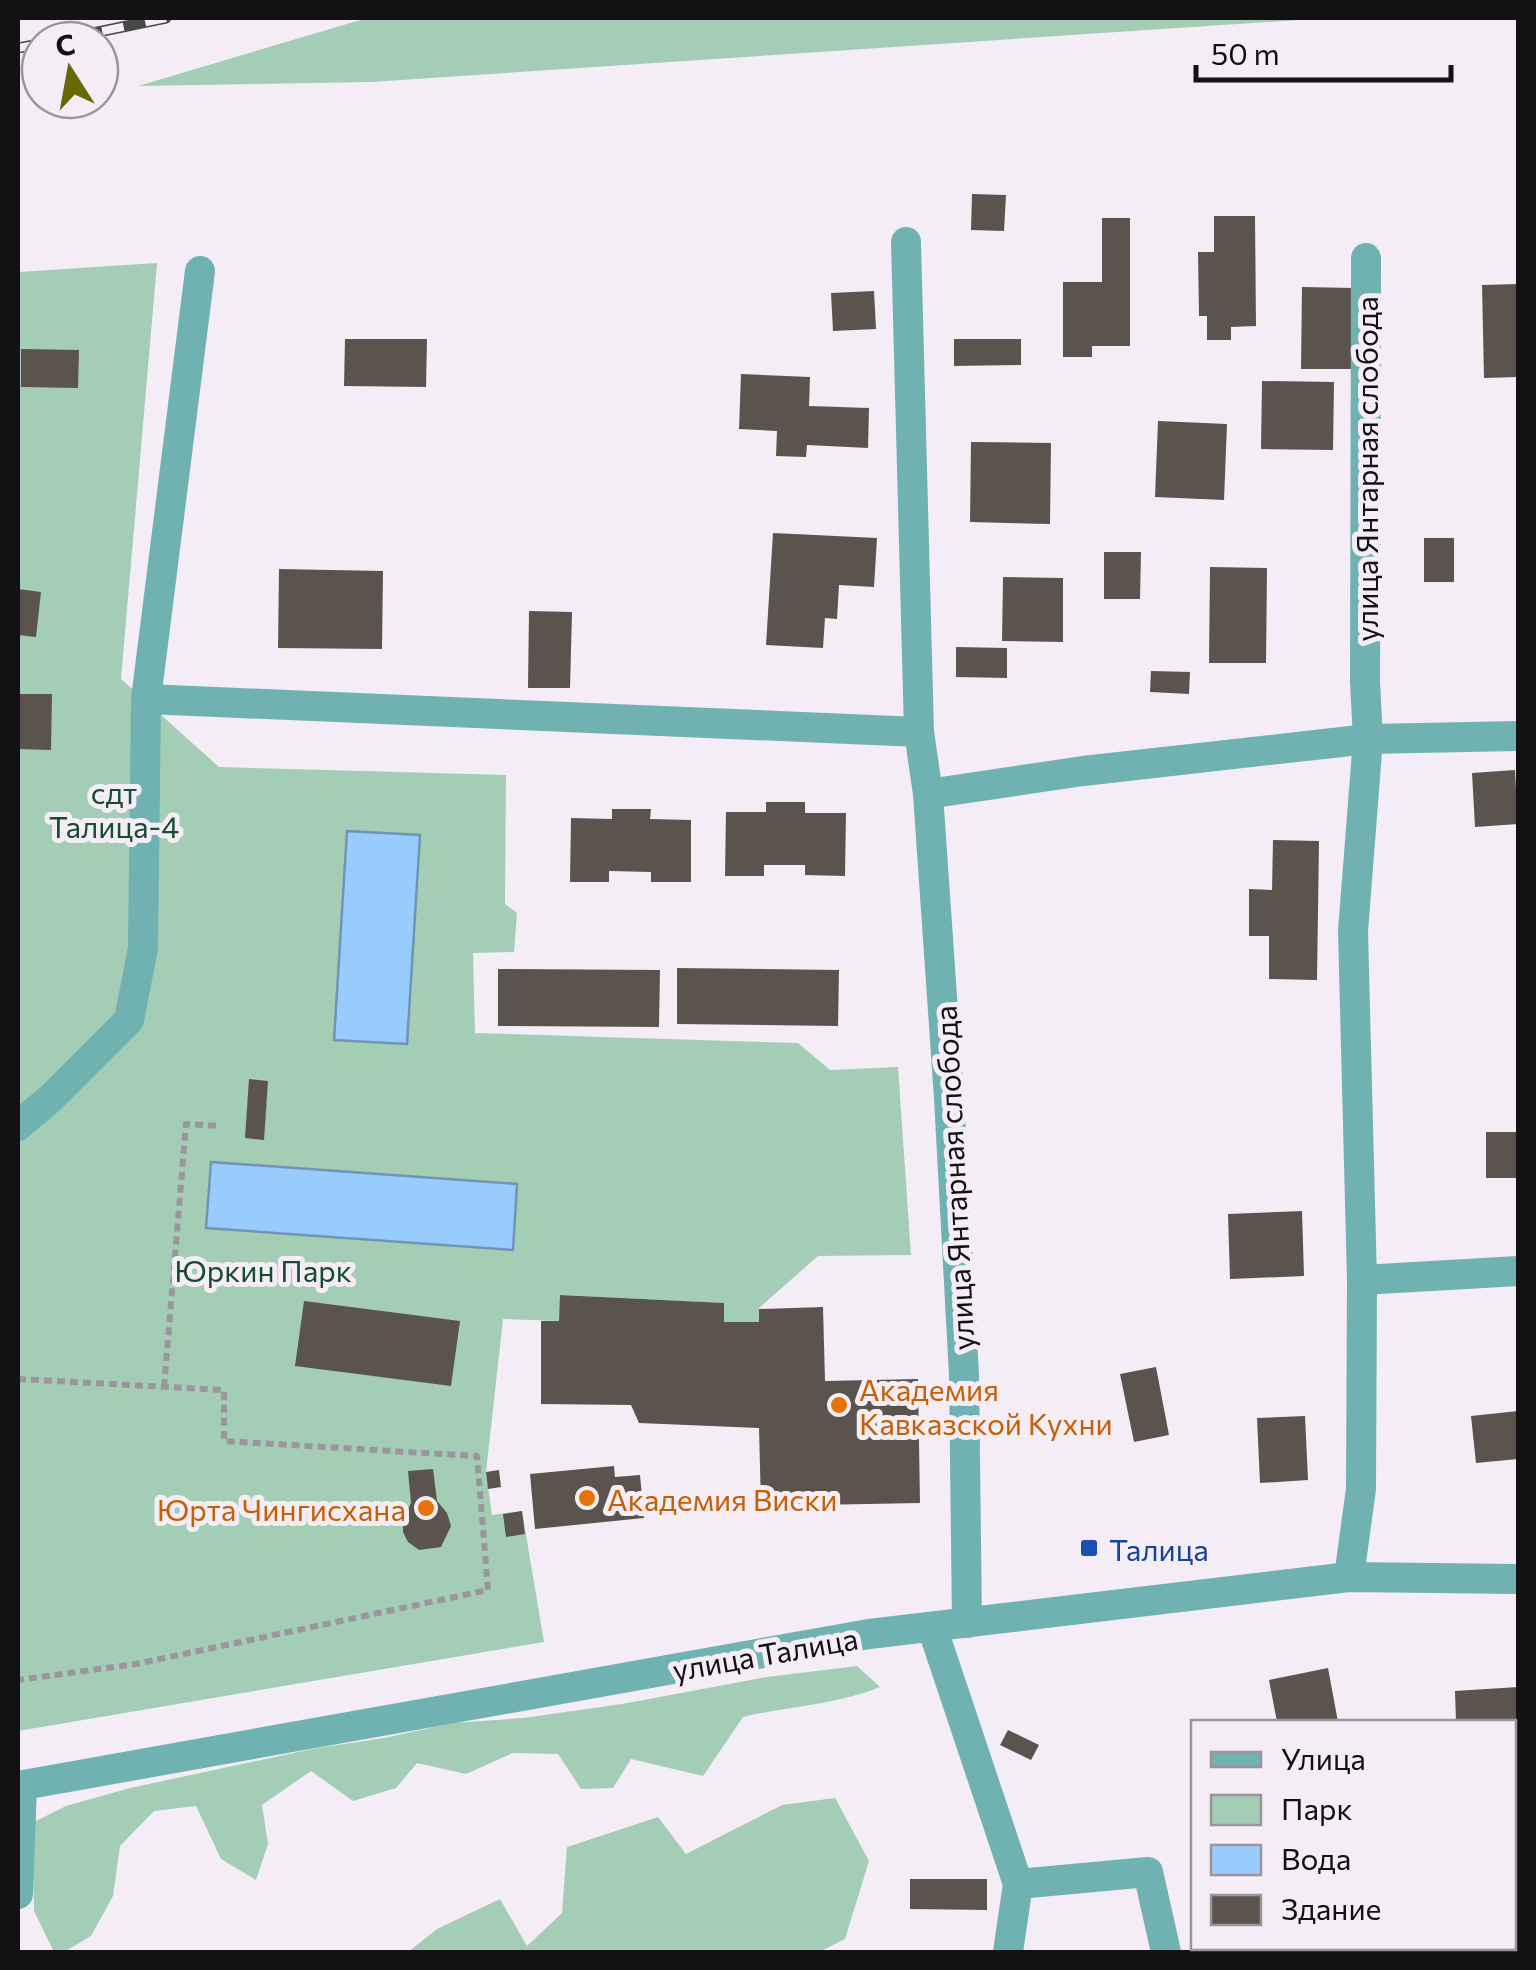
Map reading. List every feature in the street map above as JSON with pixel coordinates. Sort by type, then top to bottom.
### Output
[{"type":"street","name":"улица Янтарная слобода","points":[[906,242],[920,732],[928,794],[964,1375],[967,1623]]},
{"type":"street","name":"улица Янтарная слобода","points":[[1350,1578],[1361,1489],[1362,1280],[1353,931],[1368,739],[1366,258]]},
{"type":"street","points":[[18,1126],[129,1020],[143,948],[146,699],[200,271]]},
{"type":"street","points":[[146,699],[920,732]]},
{"type":"street","points":[[928,794],[1083,771],[1368,739],[1518,736]]},
{"type":"street","points":[[1362,1280],[1518,1270]]},
{"type":"street","name":"улица Талица","points":[[20,1786],[850,1638],[1350,1578],[1518,1579]]},
{"type":"street","points":[[932,1627],[1018,1884],[1008,1952]]},
{"type":"street","points":[[18,1894],[20,1786]]},
{"type":"street","points":[[1018,1884],[1148,1872],[1166,1952]]},
{"type":"path","points":[[164,1387],[186,1124],[220,1126]]},
{"type":"path","points":[[18,1379],[224,1390],[224,1441],[477,1456],[488,1590],[136,1664],[18,1680]]},
{"type":"green space","points":[[367,18],[1328,18],[371,82],[138,86]]},
{"type":"green space","name":"Юркин Парк","points":[[157,263],[121,679],[219,767],[506,775],[505,904],[517,913],[514,952],[473,953],[475,1033],[798,1043],[830,1070],[898,1067],[911,1255],[818,1256],[759,1308],[759,1322],[724,1322],[723,1303],[561,1295],[559,1321],[503,1319],[486,1472],[492,1515],[522,1511],[544,1642],[18,1731],[18,272]]},
{"type":"green space","points":[[857,1666],[880,1687],[829,1702],[743,1717],[703,1776],[631,1759],[613,1788],[581,1789],[558,1754],[513,1753],[466,1774],[417,1763],[396,1788],[353,1801],[311,1771],[262,1805],[268,1844],[256,1880],[221,1859],[196,1806],[154,1811],[120,1846],[113,1896],[91,1936],[64,1952],[54,1952],[34,1911],[32,1823],[66,1806],[130,1788],[453,1723],[523,1718]]},
{"type":"green space","points":[[835,1798],[869,1861],[845,1939],[819,1952],[408,1952],[437,1929],[500,1899],[527,1946],[562,1913],[567,1847],[658,1817],[686,1854],[782,1805]]},
{"type":"water","points":[[347,831],[420,835],[407,1044],[334,1040]]},
{"type":"water","points":[[211,1162],[517,1184],[513,1250],[206,1228]]},
{"type":"building","points":[[972,194],[1006,195],[1004,231],[971,230]]},
{"type":"building","points":[[1214,216],[1255,216],[1256,326],[1231,327],[1231,340],[1207,340],[1207,316],[1199,316],[1198,252],[1214,252]]},
{"type":"building","points":[[1102,218],[1130,218],[1130,346],[1092,346],[1092,357],[1063,357],[1063,282],[1102,282]]},
{"type":"building","points":[[1518,284],[1518,377],[1484,378],[1482,285]]},
{"type":"building","points":[[1302,287],[1355,288],[1353,369],[1301,369]]},
{"type":"building","points":[[874,291],[876,329],[833,331],[831,293]]},
{"type":"building","points":[[345,339],[427,339],[426,387],[344,386]]},
{"type":"building","points":[[954,339],[1021,339],[1021,365],[954,366]]},
{"type":"building","points":[[21,349],[79,350],[78,388],[21,387]]},
{"type":"building","points":[[741,374],[810,377],[809,406],[869,408],[868,448],[807,445],[806,457],[776,456],[777,431],[739,429]]},
{"type":"building","points":[[1262,381],[1334,382],[1333,450],[1261,449]]},
{"type":"building","points":[[1158,421],[1227,424],[1224,500],[1155,497]]},
{"type":"building","points":[[971,442],[1051,443],[1050,524],[970,522]]},
{"type":"building","points":[[773,533],[877,538],[874,587],[839,585],[837,619],[825,618],[823,648],[766,645]]},
{"type":"building","points":[[1424,538],[1454,538],[1454,582],[1424,582]]},
{"type":"building","points":[[1104,552],[1141,552],[1140,599],[1104,599]]},
{"type":"building","points":[[1210,567],[1267,568],[1266,663],[1209,663]]},
{"type":"building","points":[[279,569],[383,571],[382,649],[278,648]]},
{"type":"building","points":[[1003,577],[1063,578],[1063,642],[1002,641]]},
{"type":"building","points":[[18,589],[41,592],[36,637],[18,635]]},
{"type":"building","points":[[529,611],[572,612],[570,688],[528,688]]},
{"type":"building","points":[[956,647],[1007,648],[1007,678],[956,677]]},
{"type":"building","points":[[1151,671],[1190,672],[1189,694],[1150,692]]},
{"type":"building","points":[[18,694],[52,694],[51,750],[18,749]]},
{"type":"building","points":[[1515,770],[1518,824],[1475,827],[1472,773]]},
{"type":"building","points":[[766,802],[805,802],[805,813],[846,813],[845,876],[805,875],[805,865],[764,865],[764,876],[725,876],[726,812],[766,812]]},
{"type":"building","points":[[612,809],[651,809],[650,819],[691,820],[691,882],[651,882],[651,872],[609,871],[609,882],[570,882],[571,818],[612,819]]},
{"type":"building","points":[[1273,840],[1319,841],[1317,980],[1269,979],[1269,936],[1249,936],[1249,889],[1272,890]]},
{"type":"building","points":[[677,968],[839,970],[838,1026],[677,1024]]},
{"type":"building","points":[[498,969],[660,970],[659,1027],[498,1026]]},
{"type":"building","points":[[249,1079],[268,1081],[264,1140],[245,1138]]},
{"type":"building","points":[[1486,1132],[1518,1132],[1518,1178],[1486,1178]]},
{"type":"building","points":[[1302,1211],[1304,1276],[1230,1279],[1228,1214]]},
{"type":"building","points":[[560,1295],[724,1303],[724,1322],[759,1322],[759,1309],[823,1307],[825,1381],[918,1379],[920,1503],[761,1506],[759,1428],[639,1423],[631,1405],[541,1404],[541,1321],[559,1321]]},
{"type":"building","points":[[304,1301],[460,1321],[451,1386],[295,1366]]},
{"type":"building","points":[[1156,1367],[1169,1435],[1134,1442],[1120,1374]]},
{"type":"building","points":[[1518,1411],[1518,1459],[1476,1463],[1471,1416]]},
{"type":"building","points":[[1305,1416],[1308,1480],[1260,1483],[1257,1418]]},
{"type":"building","name":"Академия Виски","points":[[614,1466],[615,1477],[640,1475],[644,1518],[535,1529],[530,1474]]},
{"type":"building","name":"Юрта Чингисхана","points":[[433,1469],[437,1501],[451,1526],[441,1547],[419,1550],[403,1532],[403,1519],[411,1503],[408,1471]]},
{"type":"building","points":[[499,1470],[501,1487],[488,1489],[486,1472]]},
{"type":"building","points":[[522,1511],[525,1534],[506,1537],[503,1514]]},
{"type":"building","points":[[1328,1668],[1338,1720],[1277,1720],[1269,1680]]},
{"type":"building","points":[[1518,1687],[1518,1725],[1516,1720],[1456,1720],[1455,1691]]},
{"type":"building","points":[[1008,1730],[1039,1745],[1031,1760],[1000,1745]]},
{"type":"building","points":[[910,1879],[987,1879],[987,1910],[910,1909]]},
{"type":"building","points":[[1516,1900],[1518,1952],[1278,1950],[1516,1950]]},
{"type":"railway","points":[[120,27],[166,18]]},
{"type":"place","name":"Академия Кавказской Кухни","points":[[839,1405]]},
{"type":"place","name":"Академия Виски","points":[[587,1498]]},
{"type":"place","name":"Юрта Чингисхана","points":[[426,1508]]},
{"type":"place","name":"Талица","points":[[1089,1548]]},
{"type":"park label","name":"сдт Талица-4","points":[[114,808]]}]
